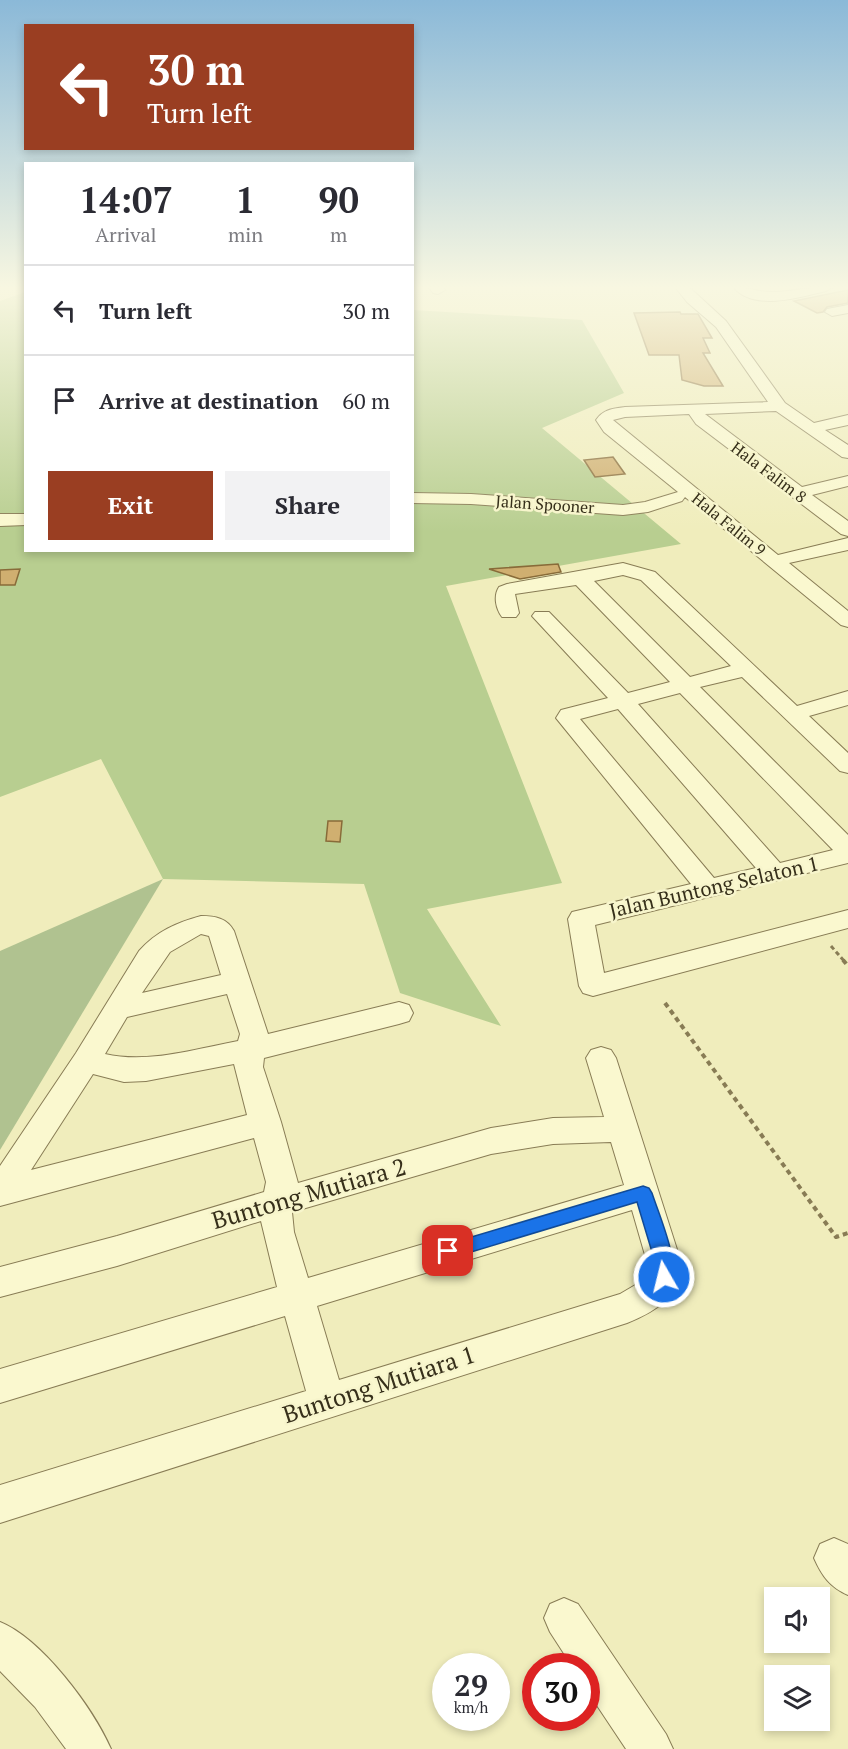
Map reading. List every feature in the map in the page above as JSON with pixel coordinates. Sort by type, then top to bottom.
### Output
[{"type":"street","points":[[753,369],[779,406],[848,453]]},
{"type":"street","points":[[696,410],[779,406]]},
{"type":"street","name":"Hala Falim 9","points":[[696,410],[610,414],[604,420],[610,428],[848,621]]},
{"type":"street","name":"Hala Falim 8","points":[[696,410],[697,416],[702,421],[848,530]]},
{"type":"street","points":[[812,428],[848,420]]},
{"type":"street","points":[[798,493],[848,481]]},
{"type":"street","name":"Jalan Spooner","points":[[414,498],[471,499],[630,510],[648,507],[676,497]]},
{"type":"street","points":[[0,520],[24,519]]},
{"type":"street","points":[[775,561],[848,544]]},
{"type":"street","points":[[510,613],[505,596],[506,591],[514,588],[623,569],[648,576],[848,766]]},
{"type":"street","points":[[580,578],[848,853]]},
{"type":"street","points":[[542,616],[623,701],[775,873]]},
{"type":"street","points":[[709,889],[567,718],[569,715],[746,669]]},
{"type":"street","points":[[793,714],[848,698]]},
{"type":"street","name":"Jalan Buntong Selaton 1","points":[[848,853],[775,873],[581,919],[593,986],[848,919]]},
{"type":"street","points":[[0,1192],[86,1060],[148,958],[172,935],[201,925],[212,925],[221,931],[254,1034],[248,1067],[282,1182],[276,1219],[278,1232],[327,1402]]},
{"type":"street","points":[[117,1009],[237,982]]},
{"type":"street","points":[[86,1060],[105,1067],[124,1070],[146,1069],[251,1050],[399,1012]]},
{"type":"street","name":"Buntong Mutiara 1","points":[[0,1504],[627,1307],[646,1298],[658,1288],[664,1277],[664,1262],[601,1058]]},
{"type":"street","points":[[0,1192],[266,1122]]},
{"type":"street","name":"Buntong Mutiara 2","points":[[0,1282],[117,1251],[491,1141],[553,1131],[622,1129]]},
{"type":"street","points":[[0,1386],[643,1193]]},
{"type":"street","points":[[564,1618],[651,1749]]},
{"type":"street","points":[[0,1642],[45,1685],[67,1711],[88,1749]]},
{"type":"path","points":[[831,946],[848,966]]},
{"type":"path","points":[[665,1003],[836,1237],[848,1233]]},
{"type":"green space","points":[[0,369],[24,369],[24,552],[414,552],[414,369],[610,369],[624,393],[542,428],[681,544],[446,586],[562,883],[427,909],[501,1026],[400,993],[364,884],[163,879],[101,759],[0,797]]},
{"type":"green space","points":[[163,879],[0,1150],[0,951]]},
{"type":"building","points":[[681,369],[712,369],[723,386],[704,386],[682,380]]},
{"type":"building","points":[[613,457],[625,474],[595,477],[584,460]]},
{"type":"building","points":[[558,564],[561,572],[520,579],[489,569]]},
{"type":"building","points":[[20,569],[15,585],[0,585],[0,570]]},
{"type":"building","points":[[328,821],[342,821],[340,842],[326,841]]},
{"type":"route","points":[[448,1251],[643,1193],[664,1262],[664,1277]]}]
